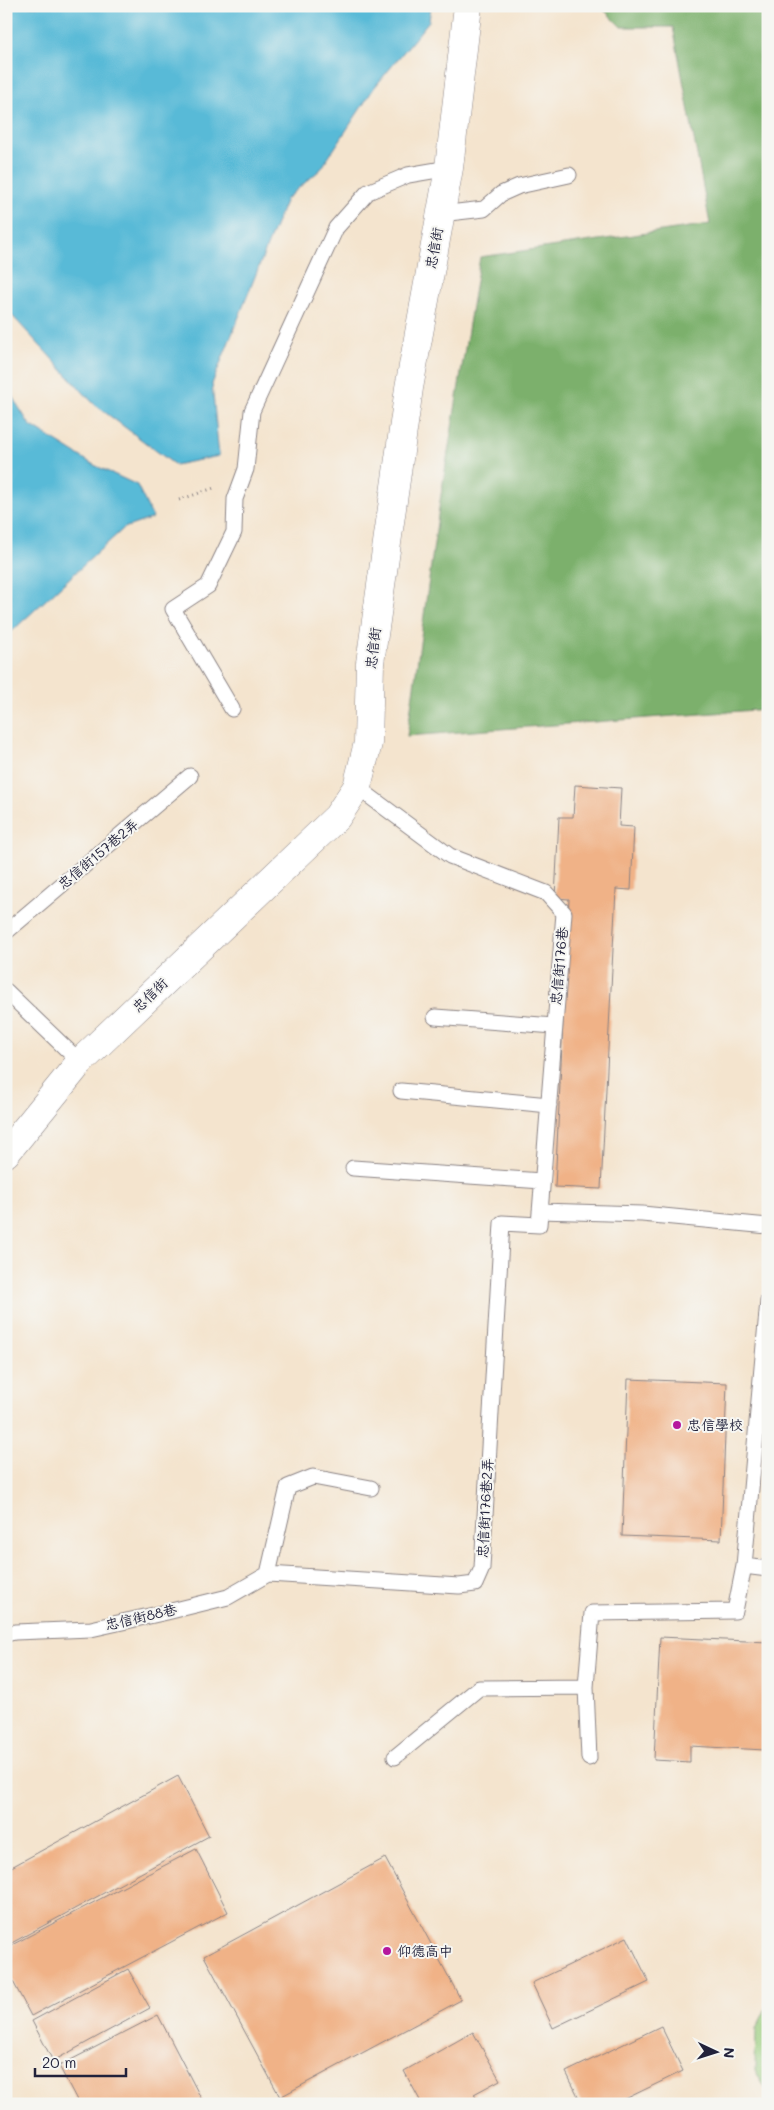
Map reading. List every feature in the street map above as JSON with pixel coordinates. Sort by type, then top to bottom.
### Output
[{"type":"street","name":"忠信街","points":[[6,1153],[80,1062],[337,817],[358,787],[368,743],[370,663],[406,407],[449,168],[468,6]]},
{"type":"lane","points":[[232,709],[173,610],[208,586],[234,532],[234,498],[246,469],[252,411],[336,228],[368,192],[408,175],[449,168]]},
{"type":"lane","points":[[440,214],[484,209],[501,194],[519,186],[569,175]]},
{"type":"lane","name":"忠信街157巷2弄","points":[[6,932],[190,776]]},
{"type":"lane","name":"忠信街176巷","points":[[358,787],[450,856],[546,893],[564,913],[540,1211]]},
{"type":"lane","points":[[6,991],[80,1062]]},
{"type":"lane","points":[[435,1017],[554,1026]]},
{"type":"lane","points":[[401,1091],[549,1104]]},
{"type":"lane","points":[[353,1168],[542,1181]]},
{"type":"lane","points":[[540,1211],[642,1214],[768,1226]]},
{"type":"lane","name":"忠信街176巷2弄","points":[[268,1574],[459,1586],[475,1584],[482,1568],[502,1223],[539,1225],[540,1211]]},
{"type":"lane","points":[[588,1758],[586,1686],[592,1613],[735,1611],[744,1566],[768,1301]]},
{"type":"lane","points":[[268,1574],[288,1487],[313,1477],[371,1488]]},
{"type":"lane","points":[[744,1566],[768,1569]]},
{"type":"lane","name":"忠信街88巷","points":[[6,1634],[91,1629],[167,1612],[228,1597],[268,1574]]},
{"type":"lane","points":[[394,1757],[479,1688],[586,1686]]},
{"type":"green space","points":[[600,6],[768,6],[768,709],[407,736],[440,501],[480,257],[710,224],[673,27],[621,27]]},
{"type":"green space","points":[[768,2004],[768,2093],[755,2070],[756,2029]]},
{"type":"water","points":[[6,6],[431,6],[429,21],[374,88],[321,169],[286,199],[212,384],[219,456],[175,465],[94,404],[6,309]]},
{"type":"water","points":[[6,387],[30,425],[94,465],[137,485],[153,518],[124,528],[11,632],[6,629]]},
{"type":"building","points":[[575,785],[621,788],[619,826],[634,827],[631,890],[616,889],[601,1189],[555,1187],[569,899],[555,898],[559,817],[573,817]]},
{"type":"building","points":[[628,1379],[727,1383],[721,1540],[622,1536]]},
{"type":"building","points":[[660,1637],[768,1642],[765,1750],[690,1746],[690,1762],[654,1760]]},
{"type":"building","points":[[178,1776],[209,1836],[6,1946],[6,1870]]},
{"type":"building","points":[[196,1849],[228,1912],[31,2016],[6,1968],[6,1948]]},
{"type":"building","points":[[385,1858],[461,2000],[280,2097],[204,1956]]},
{"type":"building","points":[[627,1937],[649,1982],[553,2028],[532,1983]]},
{"type":"building","points":[[128,1969],[150,2008],[53,2061],[32,2021]]},
{"type":"building","points":[[158,2015],[204,2104],[79,2104],[59,2066]]},
{"type":"building","points":[[661,2026],[683,2071],[615,2104],[582,2104],[566,2072]]},
{"type":"building","points":[[473,2032],[500,2080],[474,2094],[479,2104],[422,2104],[404,2071]]},
{"type":"place","name":"忠信學校","points":[[677,1425]]},
{"type":"place","name":"仰德高中","points":[[387,1951]]}]
